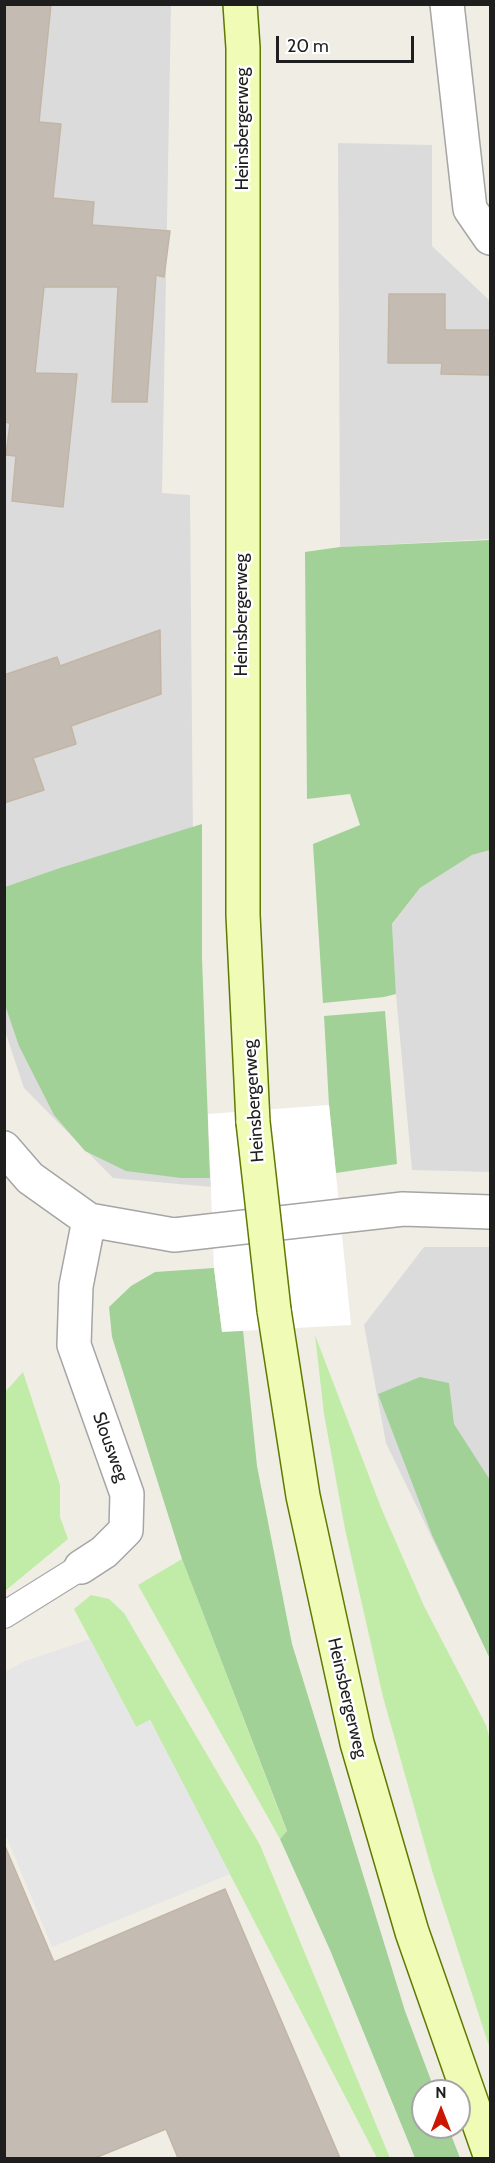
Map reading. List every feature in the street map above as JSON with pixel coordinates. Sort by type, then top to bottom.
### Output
[{"type":"main road","name":"Heinsbergerweg","points":[[240,4],[243,48],[243,903],[253,1122],[274,1310],[303,1496],[357,1743],[412,1932],[490,2155]]},
{"type":"street","points":[[447,4],[470,209],[490,238]]},
{"type":"street","points":[[4,1148],[30,1178],[90,1220],[174,1235],[403,1209],[490,1212]]},
{"type":"street","name":"Slousweg","points":[[81,1567],[104,1552],[126,1530],[127,1494],[74,1346],[75,1286],[90,1220]]},
{"type":"lane","name":"Slousweg","points":[[4,1615],[81,1567]]},
{"type":"shaded area","points":[[4,5],[171,5],[162,493],[190,495],[195,1080],[212,1187],[113,1178],[24,1088],[5,1031]]},
{"type":"shaded area","points":[[338,143],[432,145],[432,246],[490,301],[490,539],[340,547]]},
{"type":"shaded area","points":[[490,850],[490,1172],[412,1170],[392,925],[420,888],[472,855]]},
{"type":"shaded area","points":[[424,1247],[490,1247],[490,1655],[386,1443],[364,1325]]},
{"type":"shaded area","points":[[90,1639],[136,1727],[150,1720],[230,1874],[52,1947],[7,1838],[5,1838],[5,1672],[25,1661]]},
{"type":"green space","points":[[490,540],[490,850],[472,855],[420,888],[392,924],[396,994],[323,1003],[313,844],[360,825],[350,794],[307,799],[305,552],[340,547]]},
{"type":"green space","points":[[202,824],[202,958],[210,1178],[181,1178],[126,1171],[85,1151],[54,1115],[19,1046],[5,1005],[5,887]]},
{"type":"green space","points":[[385,1011],[397,1164],[336,1173],[324,1016]]},
{"type":"green space","points":[[214,1268],[222,1331],[243,1330],[257,1466],[292,1644],[405,2011],[430,2079],[411,2079],[411,2139],[453,2139],[460,2158],[415,2158],[330,1950],[280,1839],[287,1831],[182,1559],[112,1337],[109,1307],[131,1286],[155,1272]]},
{"type":"green space","points":[[315,1335],[382,1510],[424,1606],[486,1725],[490,1740],[490,2049],[433,1874],[383,1697],[345,1529],[324,1414]]},
{"type":"green space","points":[[23,1372],[60,1485],[60,1517],[68,1539],[5,1591],[5,1392]]},
{"type":"green space","points":[[420,1377],[449,1383],[454,1424],[490,1480],[490,1659],[432,1535],[378,1394]]},
{"type":"green space","points":[[182,1559],[287,1832],[280,1839],[138,1585]]},
{"type":"green space","points":[[91,1595],[109,1599],[124,1613],[260,1845],[390,2158],[377,2158],[150,1720],[136,1727],[74,1609]]},
{"type":"pier","points":[[329,1105],[351,1325],[222,1332],[214,1268],[208,1114]]},
{"type":"building","points":[[4,4],[51,4],[39,122],[61,124],[53,198],[94,202],[92,225],[170,231],[164,277],[156,275],[147,402],[112,402],[118,287],[44,287],[35,373],[77,374],[63,507],[12,501],[16,456],[6,455],[10,423],[4,422]]},
{"type":"building","points":[[389,294],[445,294],[445,330],[490,330],[490,375],[441,374],[442,363],[388,363]]},
{"type":"building","points":[[160,630],[161,694],[71,726],[76,744],[33,758],[44,790],[4,803],[4,675],[57,657],[60,666]]},
{"type":"building","points":[[5,1846],[54,1962],[225,1889],[340,2158],[178,2158],[166,2129],[95,2158],[5,2158]]}]
